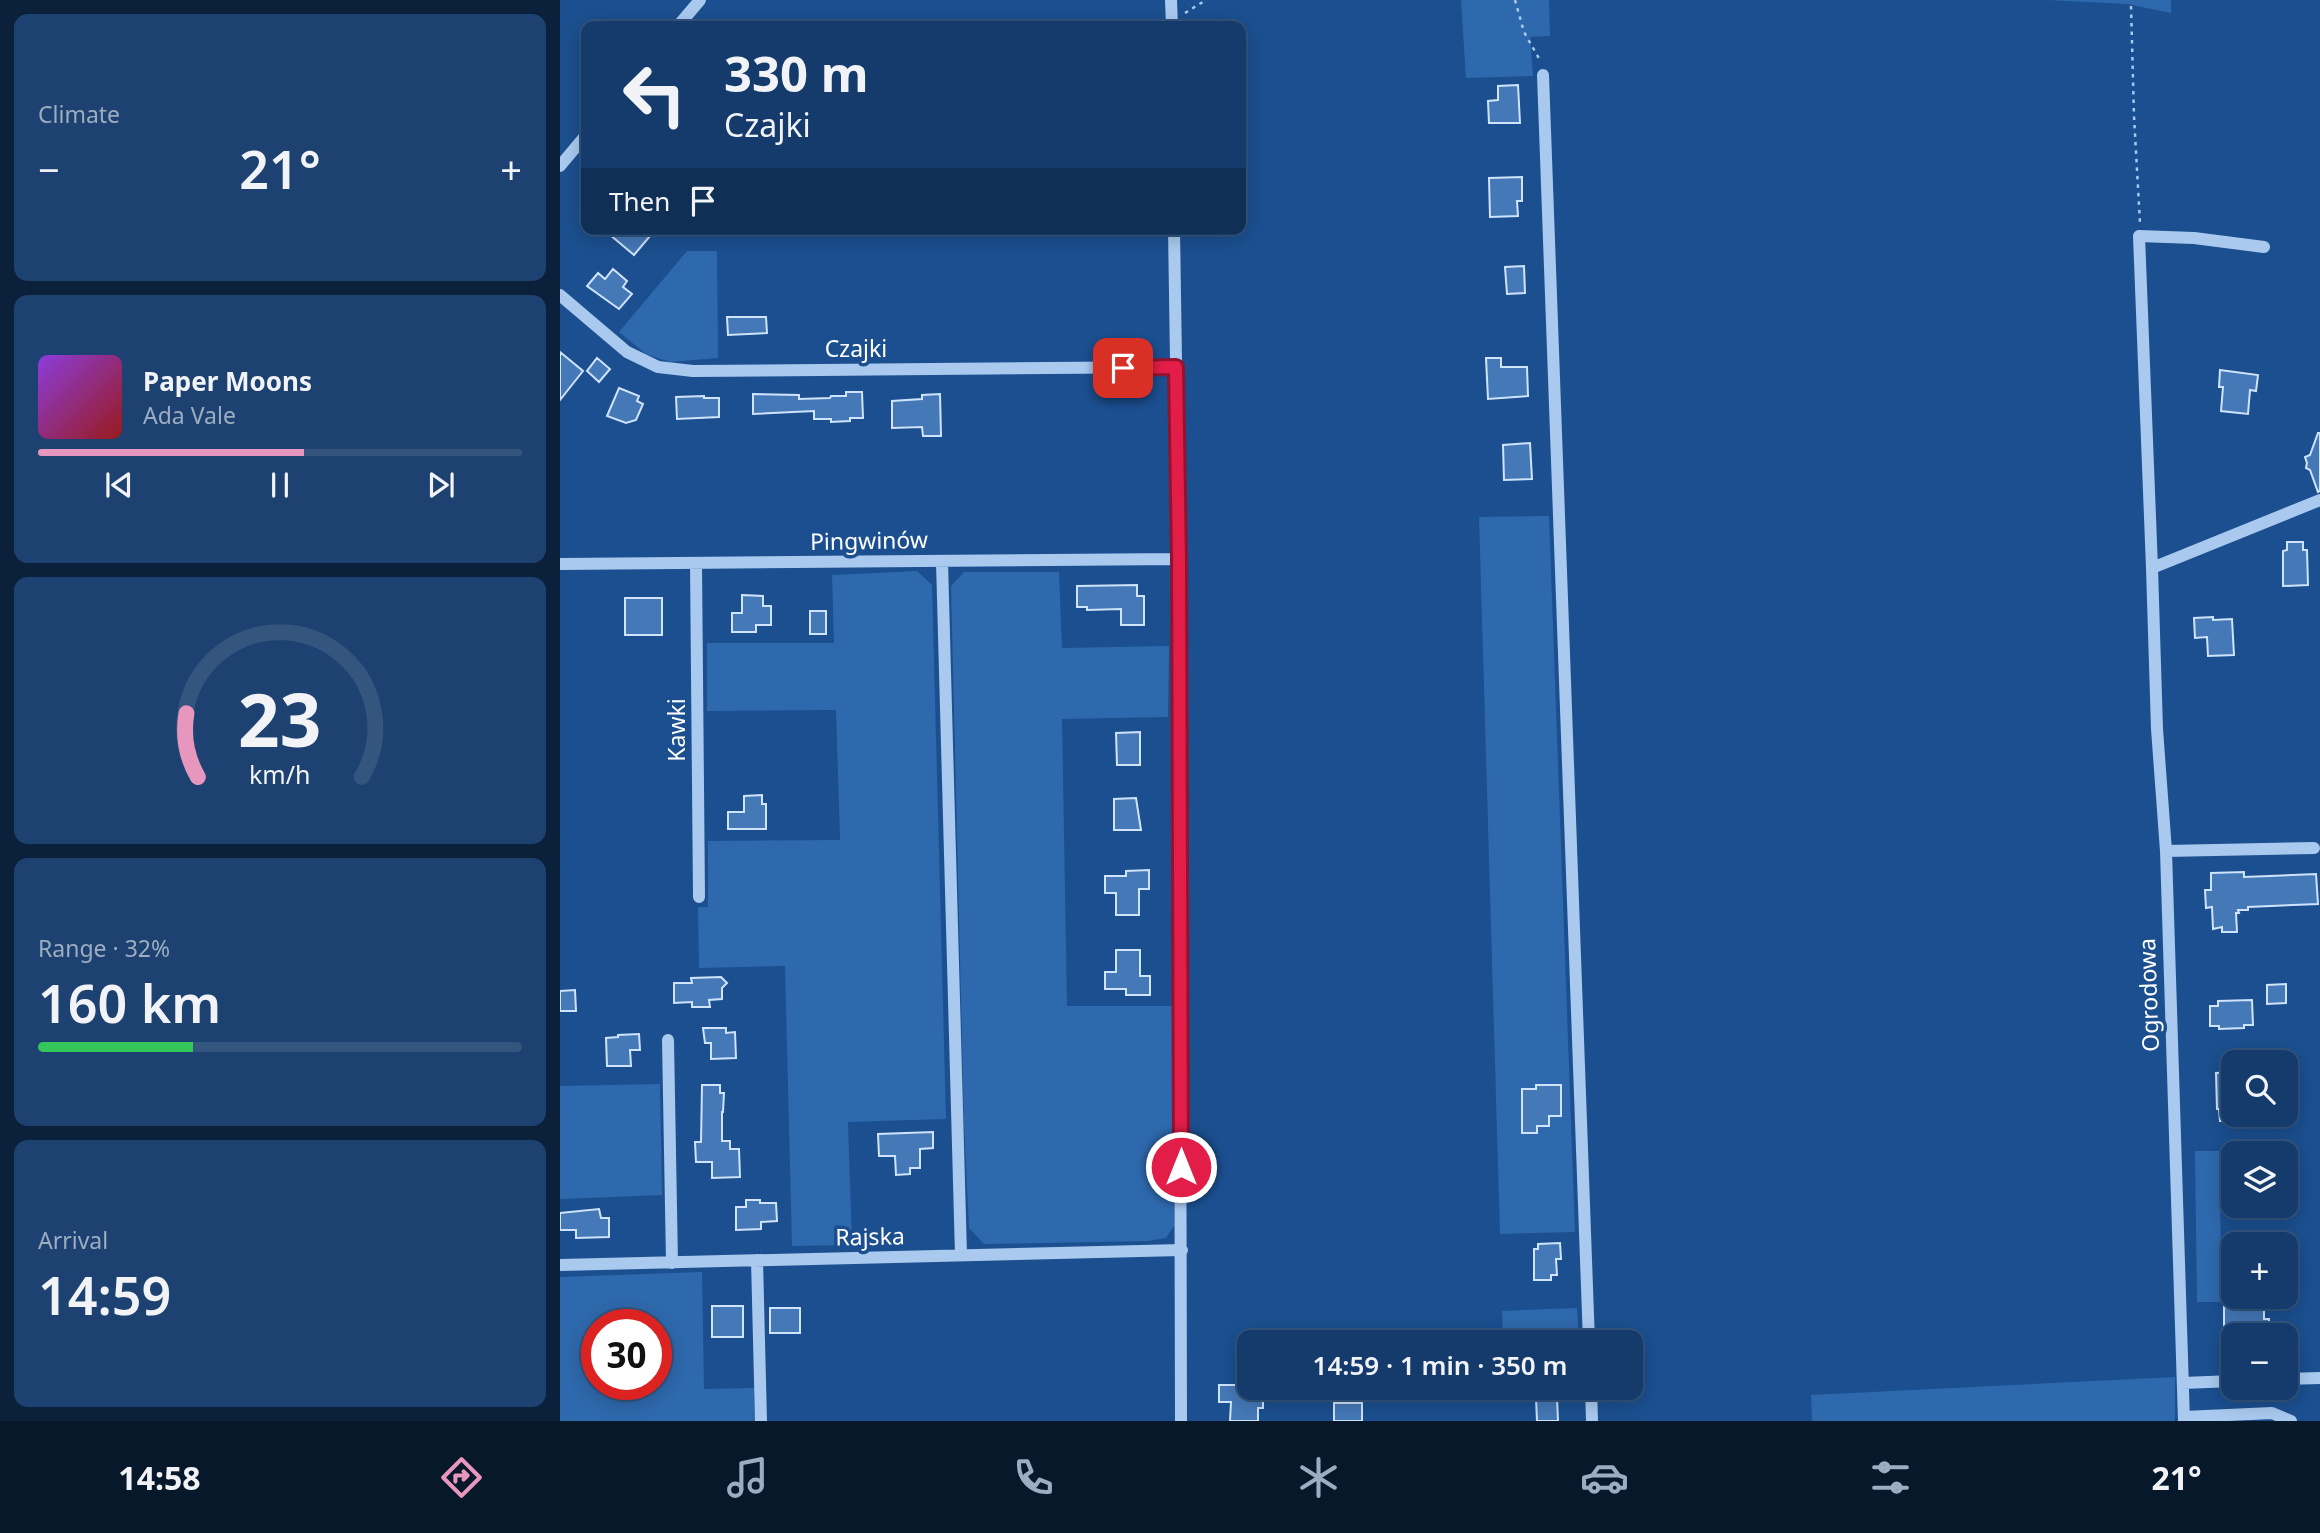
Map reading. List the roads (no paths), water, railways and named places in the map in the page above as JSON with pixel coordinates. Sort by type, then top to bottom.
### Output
[{"type":"street","points":[[682,21],[700,0]]},
{"type":"street","points":[[1171,0],[1172,21]]},
{"type":"street","points":[[1543,75],[1589,1330]]},
{"type":"street","points":[[560,166],[581,141]]},
{"type":"street","points":[[1174,235],[1179,559],[1181,1421]]},
{"type":"street","name":"Ogrodowa","points":[[2184,1419],[2166,851],[2157,729],[2139,236],[2194,238],[2264,247]]},
{"type":"street","name":"Czajki","points":[[560,295],[627,352],[658,367],[693,371],[1176,367]]},
{"type":"street","points":[[2152,568],[2320,500]]},
{"type":"street","name":"Pingwinów","points":[[560,564],[1179,559]]},
{"type":"street","points":[[942,562],[961,1255]]},
{"type":"street","name":"Kawki","points":[[696,564],[699,897]]},
{"type":"street","points":[[2166,851],[2314,848]]},
{"type":"street","points":[[668,1040],[672,1263]]},
{"type":"street","name":"Rajska","points":[[560,1265],[1182,1250]]},
{"type":"street","points":[[757,1260],[761,1421]]},
{"type":"street","points":[[2298,1379],[2320,1378]]},
{"type":"street","points":[[2183,1383],[2221,1381]]},
{"type":"street","points":[[1591,1400],[1592,1421]]},
{"type":"street","points":[[2184,1419],[2272,1413],[2291,1421]]}]
